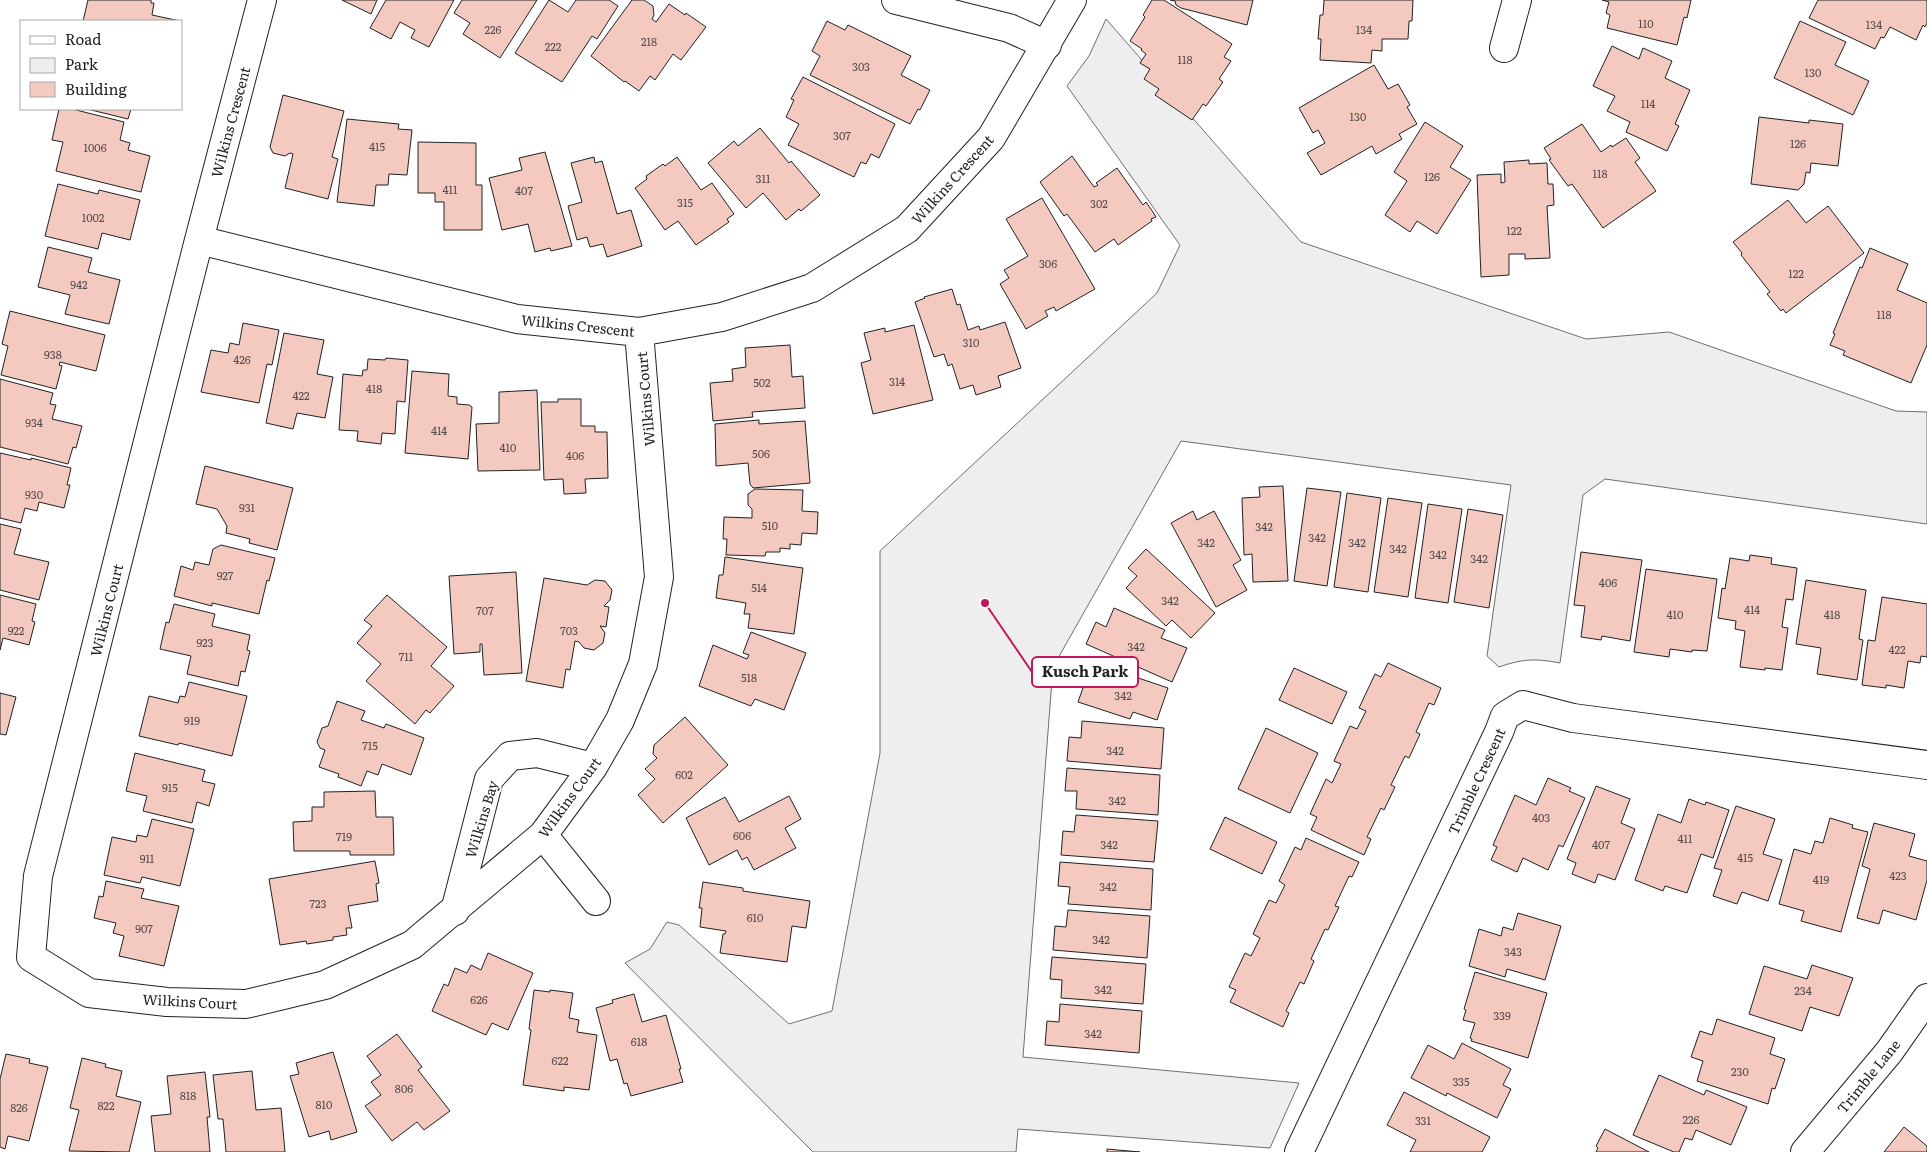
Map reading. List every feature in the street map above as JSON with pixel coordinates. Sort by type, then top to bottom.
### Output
[{"type":"street","name":"Wilkins Crescent","points":[[262,0],[199,240],[517,319],[639,332],[722,317],[812,288],[907,229],[991,138],[1072,0]]},
{"type":"street","points":[[896,0],[1009,28],[1047,45]]},
{"type":"street","points":[[1504,48],[1517,0]]},
{"type":"street","name":"Wilkins Court","points":[[199,240],[38,876],[31,957],[89,992],[167,1002],[246,1004],[325,985],[412,946],[543,835],[593,767],[620,720],[643,664],[659,577],[639,332]]},
{"type":"street","name":"Trimble Crescent","points":[[1299,1152],[1500,732],[1505,716],[1523,705],[1573,718],[1927,764]]},
{"type":"street","name":"Wilkins Bay","points":[[454,911],[489,780],[510,756],[537,753],[593,767]]},
{"type":"street","points":[[543,835],[596,901]]},
{"type":"street","name":"Trimble Lane","points":[[1805,1152],[1889,1052],[1927,998]]},
{"type":"green space","points":[[1106,19],[1301,242],[1586,339],[1669,332],[1896,411],[1927,412],[1927,524],[1605,479],[1583,495],[1560,663],[1529,660],[1499,667],[1487,656],[1511,485],[1181,441],[1053,667],[1023,1057],[1299,1083],[1270,1148],[1018,1129],[1016,1152],[813,1152],[625,963],[650,949],[667,922],[679,925],[789,1024],[832,1011],[880,753],[880,551],[1157,293],[1180,245],[1067,86],[1089,56]]},
{"type":"building","points":[[88,0],[151,0],[151,3],[154,3],[152,15],[175,20],[83,20]]},
{"type":"building","points":[[342,0],[377,0],[371,14]]},
{"type":"building","points":[[386,0],[454,0],[429,47],[411,38],[415,30],[400,22],[391,39],[370,28]]},
{"type":"building","points":[[462,0],[537,0],[500,58],[463,34],[470,23],[454,13]]},
{"type":"building","points":[[549,0],[568,12],[576,0],[609,0],[618,6],[597,39],[592,36],[562,82],[515,53]]},
{"type":"building","points":[[632,0],[644,0],[653,6],[654,15],[652,19],[656,22],[669,4],[706,27],[681,60],[673,54],[655,80],[650,76],[639,91],[624,82],[591,56]]},
{"type":"building","points":[[1152,0],[1164,0],[1232,44],[1224,57],[1231,61],[1219,79],[1223,82],[1206,106],[1203,104],[1192,120],[1155,95],[1159,89],[1144,79],[1150,69],[1140,63],[1146,54],[1130,41],[1145,17],[1143,15]]},
{"type":"building","points":[[1170,0],[1253,0],[1247,25],[1181,8],[1176,5],[1175,1]]},
{"type":"building","points":[[1324,0],[1413,0],[1412,21],[1409,21],[1408,39],[1382,39],[1382,51],[1372,50],[1371,63],[1320,60],[1321,39],[1318,39],[1320,15],[1323,15]]},
{"type":"building","points":[[1602,0],[1691,0],[1687,18],[1684,17],[1677,45],[1607,28],[1610,15],[1606,13],[1609,2]]},
{"type":"building","points":[[1818,0],[1927,0],[1927,23],[1925,27],[1923,25],[1916,40],[1890,27],[1884,38],[1881,37],[1875,49],[1809,18]]},
{"type":"building","points":[[827,21],[845,30],[848,25],[911,56],[901,75],[930,90],[920,110],[918,109],[910,124],[810,75],[820,56],[812,51]]},
{"type":"building","points":[[1800,21],[1846,42],[1835,65],[1869,81],[1853,115],[1774,78]]},
{"type":"building","points":[[1612,46],[1639,59],[1643,48],[1672,61],[1665,78],[1690,90],[1675,124],[1679,126],[1667,151],[1626,132],[1630,122],[1607,111],[1615,96],[1593,86]]},
{"type":"building","points":[[1374,65],[1388,89],[1398,84],[1410,105],[1407,107],[1417,124],[1399,134],[1402,139],[1376,154],[1372,146],[1321,175],[1307,153],[1325,143],[1318,130],[1313,133],[1299,108]]},
{"type":"building","points":[[803,77],[895,124],[879,158],[871,154],[866,164],[861,162],[854,177],[788,145],[799,124],[786,117],[794,100],[791,99]]},
{"type":"building","points":[[283,95],[344,111],[332,157],[338,159],[328,199],[285,188],[293,154],[290,153],[285,156],[273,153],[270,147]]},
{"type":"building","points":[[59,110],[76,110],[124,122],[120,140],[130,143],[128,150],[150,156],[141,192],[56,171],[63,142],[52,140]]},
{"type":"building","points":[[91,110],[131,110],[128,119]]},
{"type":"building","points":[[1759,117],[1809,123],[1809,120],[1843,124],[1838,166],[1811,163],[1810,173],[1806,172],[1804,184],[1798,190],[1751,184]]},
{"type":"building","points":[[347,119],[399,124],[398,129],[412,130],[407,175],[389,174],[388,185],[376,185],[374,206],[337,202]]},
{"type":"building","points":[[1425,122],[1463,146],[1450,167],[1471,180],[1437,234],[1417,221],[1410,232],[1385,215],[1407,181],[1394,172]]},
{"type":"building","points":[[1582,124],[1601,152],[1626,138],[1640,158],[1635,162],[1656,191],[1603,228],[1572,184],[1568,186],[1549,160],[1551,159],[1544,148]]},
{"type":"building","points":[[760,128],[789,163],[791,161],[820,195],[801,211],[799,209],[786,220],[763,193],[746,208],[708,163],[734,141],[738,146]]},
{"type":"building","points":[[418,142],[476,143],[476,185],[482,185],[482,230],[444,230],[444,202],[435,202],[435,193],[418,193]]},
{"type":"building","points":[[545,152],[572,246],[551,251],[550,248],[535,252],[528,224],[502,230],[489,178],[522,170],[519,158]]},
{"type":"building","points":[[1072,156],[1094,187],[1098,185],[1096,183],[1117,168],[1143,205],[1146,202],[1156,217],[1118,245],[1114,239],[1095,252],[1067,214],[1064,216],[1040,182]]},
{"type":"building","points":[[594,157],[595,163],[602,161],[617,214],[631,210],[642,246],[607,257],[603,244],[590,247],[587,237],[577,240],[568,206],[582,202],[571,163]]},
{"type":"building","points":[[677,157],[701,190],[712,183],[734,214],[727,219],[729,222],[696,245],[678,221],[665,230],[635,188],[647,179],[646,176]]},
{"type":"building","points":[[1529,160],[1529,164],[1547,163],[1548,184],[1553,184],[1554,205],[1547,206],[1550,258],[1525,259],[1525,254],[1509,254],[1509,275],[1481,277],[1477,175],[1501,174],[1501,183],[1505,182],[1504,162]]},
{"type":"building","points":[[58,184],[98,194],[99,190],[140,200],[130,240],[102,233],[98,249],[45,236]]},
{"type":"building","points":[[1042,198],[1095,289],[1056,311],[1054,307],[1045,311],[1048,316],[1026,329],[1000,284],[1009,278],[1004,270],[1028,256],[1006,219]]},
{"type":"building","points":[[1788,200],[1806,223],[1828,206],[1864,253],[1786,313],[1783,309],[1781,311],[1767,294],[1770,292],[1733,242]]},
{"type":"building","points":[[48,247],[92,258],[88,272],[120,280],[109,324],[65,314],[70,295],[38,287]]},
{"type":"building","points":[[1870,248],[1908,264],[1897,290],[1927,303],[1927,345],[1911,383],[1843,355],[1845,351],[1830,345],[1835,334],[1833,333],[1860,267],[1862,268]]},
{"type":"building","points":[[952,289],[957,305],[960,304],[968,330],[979,326],[980,330],[1005,322],[1021,368],[998,376],[1001,387],[976,395],[973,385],[960,389],[952,364],[948,366],[944,354],[934,357],[915,302],[924,297]]},
{"type":"building","points":[[10,311],[105,335],[96,371],[60,362],[59,365],[62,366],[56,389],[1,375],[8,346],[2,344]]},
{"type":"building","points":[[243,323],[279,330],[272,365],[267,364],[259,403],[201,392],[211,350],[228,353],[230,343],[239,345]]},
{"type":"building","points":[[914,325],[933,400],[873,414],[861,363],[871,360],[864,333],[885,328],[885,332]]},
{"type":"building","points":[[284,333],[324,340],[317,374],[333,377],[325,418],[297,413],[293,429],[266,423]]},
{"type":"building","points":[[790,345],[792,377],[803,376],[805,408],[752,412],[753,417],[713,421],[710,383],[733,381],[732,369],[746,367],[745,348]]},
{"type":"building","points":[[386,358],[408,360],[405,402],[397,401],[395,434],[382,433],[381,444],[357,441],[358,431],[339,430],[343,374],[362,376],[363,370],[367,370],[368,359],[385,360]]},
{"type":"building","points":[[412,371],[449,374],[448,396],[457,397],[457,404],[472,407],[468,459],[405,453]]},
{"type":"building","points":[[0,379],[53,393],[50,404],[56,405],[52,419],[82,426],[76,448],[73,447],[68,464],[0,447]]},
{"type":"building","points":[[537,390],[540,470],[478,471],[476,424],[499,423],[499,392]]},
{"type":"building","points":[[558,399],[581,399],[581,426],[595,426],[595,432],[607,432],[608,478],[585,479],[586,493],[564,494],[563,479],[544,480],[541,402],[558,402]]},
{"type":"building","points":[[759,420],[759,424],[805,421],[810,483],[753,488],[750,484],[748,463],[716,466],[715,424]]},
{"type":"building","points":[[0,453],[31,460],[31,458],[71,468],[67,485],[70,485],[64,508],[39,502],[37,511],[25,508],[21,523],[0,518]]},
{"type":"building","points":[[205,466],[293,488],[277,550],[249,543],[250,539],[226,533],[227,526],[217,509],[196,504]]},
{"type":"building","points":[[1283,486],[1288,581],[1253,582],[1252,554],[1244,555],[1242,498],[1260,497],[1259,487]]},
{"type":"building","points":[[1307,488],[1341,492],[1327,586],[1294,581]]},
{"type":"building","points":[[755,489],[803,490],[802,511],[818,512],[817,534],[802,533],[801,545],[790,544],[790,549],[780,548],[780,552],[766,552],[765,556],[726,555],[727,539],[723,539],[724,517],[752,518],[752,509],[748,505],[748,494]]},
{"type":"building","points":[[1347,493],[1381,498],[1368,592],[1334,587]]},
{"type":"building","points":[[1388,498],[1422,503],[1408,597],[1374,592]]},
{"type":"building","points":[[1428,504],[1462,509],[1448,603],[1415,598]]},
{"type":"building","points":[[1468,509],[1503,515],[1489,608],[1454,602]]},
{"type":"building","points":[[1193,511],[1197,520],[1214,511],[1241,560],[1233,565],[1247,590],[1216,607],[1171,523]]},
{"type":"building","points":[[0,524],[21,529],[14,554],[49,562],[39,600],[0,590]]},
{"type":"building","points":[[221,545],[275,558],[269,581],[267,580],[259,614],[212,603],[212,606],[174,596],[181,566],[193,570],[195,562],[209,565],[213,549]]},
{"type":"building","points":[[1146,549],[1215,613],[1191,638],[1172,620],[1166,626],[1126,588],[1137,576],[1128,568]]},
{"type":"building","points":[[1581,552],[1642,560],[1630,641],[1602,636],[1601,640],[1581,637],[1585,606],[1574,605]]},
{"type":"building","points":[[1750,555],[1772,558],[1771,564],[1797,568],[1793,600],[1786,599],[1782,627],[1788,628],[1782,670],[1740,667],[1745,631],[1735,629],[1736,621],[1718,618],[1722,588],[1725,589],[1730,558],[1749,561]]},
{"type":"building","points":[[725,557],[803,568],[794,634],[748,628],[750,614],[744,614],[746,603],[716,598],[719,575],[723,575]]},
{"type":"building","points":[[1646,569],[1717,579],[1707,651],[1692,650],[1692,652],[1670,649],[1669,657],[1634,652]]},
{"type":"building","points":[[516,572],[522,673],[484,675],[482,644],[480,644],[480,652],[454,654],[449,576]]},
{"type":"building","points":[[544,578],[587,585],[595,580],[605,581],[612,590],[610,600],[604,606],[609,607],[606,627],[600,626],[605,633],[603,643],[594,650],[584,648],[579,642],[575,641],[570,670],[566,669],[563,688],[526,681]]},
{"type":"building","points":[[1806,580],[1866,590],[1859,639],[1863,640],[1857,680],[1817,674],[1821,648],[1796,644]]},
{"type":"building","points":[[0,595],[36,604],[32,621],[35,622],[29,645],[3,638],[0,650]]},
{"type":"building","points":[[387,595],[447,647],[431,666],[454,686],[430,713],[426,710],[415,724],[366,681],[381,664],[357,643],[372,626],[364,620]]},
{"type":"building","points":[[1882,597],[1927,604],[1927,657],[1921,656],[1920,663],[1908,661],[1904,688],[1886,685],[1886,688],[1862,685],[1868,640],[1875,641]]},
{"type":"building","points":[[174,604],[215,614],[212,626],[250,635],[247,650],[250,651],[245,672],[241,671],[238,686],[187,674],[191,656],[160,649],[166,622],[169,623]]},
{"type":"building","points":[[1114,608],[1165,630],[1161,638],[1187,648],[1172,682],[1086,644],[1096,622],[1106,627]]},
{"type":"building","points":[[751,632],[806,653],[784,710],[755,699],[751,706],[699,686],[713,645],[747,659],[749,655],[743,653]]},
{"type":"building","points":[[1079,658],[1168,688],[1157,720],[1133,712],[1130,719],[1078,702],[1084,685],[1071,681]]},
{"type":"building","points":[[1388,663],[1441,688],[1434,705],[1429,703],[1416,732],[1420,734],[1409,758],[1405,756],[1391,785],[1395,787],[1384,810],[1381,808],[1367,837],[1371,839],[1364,855],[1311,830],[1317,817],[1310,814],[1326,779],[1332,783],[1341,764],[1334,761],[1350,726],[1357,729],[1366,711],[1359,708],[1375,674],[1381,677]]},
{"type":"building","points":[[1294,668],[1347,692],[1332,724],[1279,700]]},
{"type":"building","points":[[189,682],[247,696],[232,756],[179,743],[178,745],[139,736],[149,696],[178,703],[180,696],[185,697]]},
{"type":"building","points":[[0,693],[16,697],[6,735],[0,734]]},
{"type":"building","points":[[337,701],[365,711],[361,720],[384,728],[386,724],[424,738],[411,775],[382,764],[378,775],[367,771],[361,786],[338,777],[339,774],[319,767],[325,750],[320,748],[317,742],[322,728],[328,726]]},
{"type":"building","points":[[685,717],[728,765],[663,823],[638,795],[655,779],[645,769],[657,758],[653,754],[654,745]]},
{"type":"building","points":[[1082,721],[1164,728],[1161,769],[1067,761],[1069,737],[1081,738]]},
{"type":"building","points":[[1266,728],[1318,753],[1290,813],[1238,789]]},
{"type":"building","points":[[135,753],[205,770],[202,781],[215,784],[209,806],[197,802],[192,823],[143,811],[147,796],[126,791]]},
{"type":"building","points":[[1067,768],[1160,775],[1158,815],[1076,809],[1077,791],[1065,791]]},
{"type":"building","points":[[1548,778],[1571,788],[1569,791],[1585,798],[1563,847],[1559,845],[1548,870],[1523,858],[1517,872],[1491,860],[1497,847],[1493,845],[1515,795],[1536,805]]},
{"type":"building","points":[[1596,786],[1630,799],[1621,823],[1635,829],[1615,880],[1598,874],[1595,883],[1572,874],[1576,863],[1567,859]]},
{"type":"building","points":[[375,791],[376,817],[393,817],[394,855],[350,855],[350,851],[294,851],[293,822],[312,821],[312,807],[324,807],[324,792]]},
{"type":"building","points":[[789,796],[801,819],[785,828],[796,848],[754,870],[747,857],[742,860],[737,850],[709,865],[686,818],[725,797],[739,822]]},
{"type":"building","points":[[1689,799],[1705,805],[1706,802],[1729,810],[1713,858],[1701,854],[1687,893],[1665,886],[1663,891],[1635,880],[1658,814],[1681,823]]},
{"type":"building","points":[[1736,806],[1775,819],[1763,854],[1782,860],[1768,901],[1742,892],[1737,904],[1713,896],[1722,870],[1714,868]]},
{"type":"building","points":[[1076,815],[1158,821],[1154,862],[1061,855],[1063,831],[1074,832]]},
{"type":"building","points":[[1225,817],[1277,842],[1262,874],[1210,849]]},
{"type":"building","points":[[1830,818],[1853,825],[1852,828],[1868,832],[1841,932],[1801,921],[1804,911],[1779,904],[1794,849],[1811,854],[1815,841],[1823,843]]},
{"type":"building","points":[[152,819],[194,829],[180,886],[142,877],[140,883],[104,875],[112,837],[136,842],[137,835],[147,837]]},
{"type":"building","points":[[1874,823],[1915,834],[1909,856],[1927,861],[1927,880],[1916,920],[1883,910],[1879,924],[1857,918],[1870,869],[1862,866]]},
{"type":"building","points":[[1306,838],[1359,862],[1352,877],[1349,876],[1335,906],[1339,907],[1328,930],[1325,929],[1311,959],[1314,961],[1304,984],[1300,982],[1286,1011],[1289,1013],[1283,1027],[1230,1002],[1236,990],[1229,987],[1245,953],[1251,956],[1260,938],[1253,934],[1269,900],[1276,903],[1285,885],[1279,881],[1295,847],[1301,850]]},
{"type":"building","points":[[375,861],[379,883],[376,884],[378,901],[348,906],[352,928],[346,928],[347,935],[333,937],[333,940],[307,944],[306,941],[280,945],[269,879]]},
{"type":"building","points":[[1060,862],[1153,869],[1151,910],[1068,904],[1070,887],[1058,886]]},
{"type":"building","points":[[106,881],[144,889],[141,898],[179,906],[164,966],[119,956],[124,936],[113,933],[116,923],[94,918],[99,896],[103,897]]},
{"type":"building","points":[[703,882],[743,888],[743,891],[810,901],[806,928],[792,926],[787,962],[720,953],[723,934],[726,931],[700,927],[702,908],[699,908]]},
{"type":"building","points":[[1068,910],[1150,916],[1147,958],[1053,950],[1055,926],[1066,927]]},
{"type":"building","points":[[1518,913],[1561,926],[1545,980],[1507,969],[1505,977],[1469,966],[1479,929],[1501,936],[1503,927],[1513,930]]},
{"type":"building","points":[[488,953],[533,973],[508,1030],[492,1023],[486,1035],[432,1011],[444,984],[448,986],[455,968],[467,973],[471,965],[481,970]]},
{"type":"building","points":[[1052,957],[1146,964],[1143,1004],[1061,998],[1062,980],[1050,979]]},
{"type":"building","points":[[1812,965],[1853,978],[1839,1016],[1810,1007],[1802,1031],[1749,1014],[1764,966],[1807,979]]},
{"type":"building","points":[[1475,972],[1547,993],[1528,1058],[1471,1041],[1472,1039],[1470,1038],[1475,1023],[1463,1020],[1466,1010],[1464,1009]]},
{"type":"building","points":[[534,990],[573,993],[569,1018],[579,1020],[577,1032],[597,1035],[589,1090],[564,1087],[564,1091],[523,1085],[531,1030],[529,1029]]},
{"type":"building","points":[[634,994],[642,1022],[666,1015],[683,1082],[631,1096],[627,1083],[624,1084],[617,1059],[610,1061],[596,1008],[613,1003],[612,1000]]},
{"type":"building","points":[[1060,1004],[1142,1011],[1139,1053],[1045,1045],[1047,1021],[1059,1022]]},
{"type":"building","points":[[1717,1019],[1775,1038],[1770,1054],[1785,1059],[1775,1089],[1772,1088],[1768,1104],[1697,1081],[1703,1061],[1691,1057],[1700,1031],[1712,1035]]},
{"type":"building","points":[[397,1034],[422,1067],[418,1070],[450,1111],[424,1130],[417,1122],[392,1141],[365,1106],[381,1095],[371,1082],[381,1075],[367,1056]]},
{"type":"building","points":[[1462,1043],[1511,1069],[1503,1085],[1511,1089],[1497,1118],[1447,1093],[1446,1096],[1411,1078],[1428,1045],[1454,1059]]},
{"type":"building","points":[[333,1052],[357,1132],[331,1140],[329,1131],[309,1137],[290,1076],[299,1074],[296,1063]]},
{"type":"building","points":[[6,1054],[30,1059],[29,1063],[48,1067],[29,1141],[8,1136],[5,1149],[0,1147],[0,1079]]},
{"type":"building","points":[[82,1058],[106,1064],[105,1067],[122,1071],[116,1096],[141,1102],[129,1152],[69,1151],[79,1110],[70,1108]]},
{"type":"building","points":[[252,1071],[256,1110],[281,1108],[285,1152],[226,1152],[223,1119],[218,1119],[213,1075]]},
{"type":"building","points":[[205,1072],[210,1117],[207,1117],[210,1152],[155,1152],[151,1116],[171,1114],[167,1076]]},
{"type":"building","points":[[1659,1075],[1704,1095],[1706,1090],[1747,1107],[1731,1145],[1696,1130],[1692,1140],[1685,1138],[1679,1152],[1674,1152],[1633,1135]]},
{"type":"building","points":[[1404,1092],[1490,1137],[1482,1152],[1410,1152],[1416,1140],[1387,1125]]},
{"type":"building","points":[[1904,1127],[1927,1146],[1927,1152],[1884,1152]]},
{"type":"building","points":[[1605,1129],[1649,1152],[1596,1152],[1598,1148],[1596,1146]]},
{"type":"building","points":[[1107,1149],[1140,1152],[1107,1152]]},
{"type":"place","name":"Kusch Park","points":[[985,603]]}]
